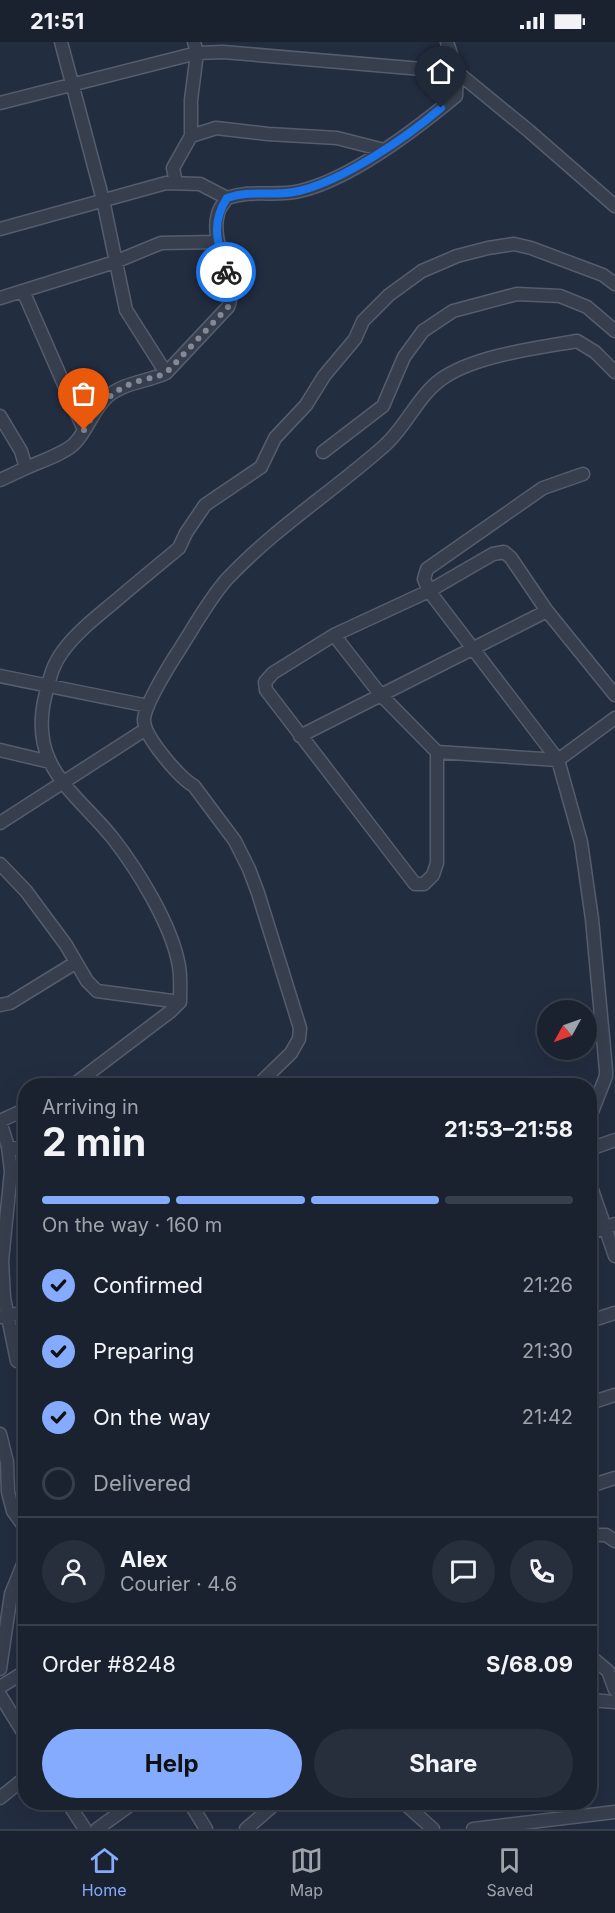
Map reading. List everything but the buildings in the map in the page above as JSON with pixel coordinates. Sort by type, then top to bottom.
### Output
[{"type":"street","points":[[62,42],[103,200],[126,310],[166,373]]},
{"type":"street","points":[[0,480],[75,444],[107,397],[121,388],[154,379],[166,373],[228,307],[231,299],[218,242],[217,216],[227,198],[242,192],[298,192],[328,181],[384,150],[427,121],[456,96],[457,72],[447,42]]},
{"type":"street","points":[[176,183],[173,168],[191,136],[191,100],[196,47]]},
{"type":"street","points":[[0,103],[196,47],[223,52],[457,72],[615,206]]},
{"type":"street","points":[[191,136],[216,128],[337,138],[384,150]]},
{"type":"street","points":[[0,229],[166,183],[200,184],[227,198]]},
{"type":"street","points":[[0,298],[115,262],[161,243],[218,242]]},
{"type":"street","points":[[83,1078],[162,1020],[180,1002],[179,965],[160,913],[112,838],[63,784],[50,762],[44,744],[42,727],[43,702],[53,666],[88,624],[178,548],[205,505],[261,467],[275,438],[306,405],[324,376],[355,339],[363,321],[388,296],[422,271],[457,256],[514,244],[603,275],[615,284]]},
{"type":"street","points":[[22,291],[84,430]]},
{"type":"street","points":[[323,452],[382,406],[404,357],[423,331],[453,311],[517,294],[560,296],[587,307],[615,331]]},
{"type":"street","points":[[265,1078],[296,1045],[300,1028],[294,1003],[258,892],[239,847],[194,786],[185,781],[148,734],[144,720],[148,706],[166,671],[226,581],[282,527],[347,479],[392,440],[430,389],[443,378],[463,367],[484,360],[577,341],[595,352],[615,372]]},
{"type":"street","points":[[0,416],[21,451],[26,468]]},
{"type":"street","points":[[583,474],[543,488],[427,569],[424,579],[429,591],[558,760],[581,842],[592,919],[606,1070],[597,1099]]},
{"type":"street","points":[[437,752],[437,863],[433,875],[424,884],[415,884],[300,736],[266,690],[265,682],[273,673],[334,635],[429,591],[493,554],[504,552],[511,558],[547,611],[615,695]]},
{"type":"street","points":[[300,736],[547,611]]},
{"type":"street","points":[[334,635],[380,694],[437,752],[558,760],[615,718]]},
{"type":"street","points":[[0,675],[47,687],[148,706]]},
{"type":"street","points":[[0,823],[146,729]]},
{"type":"street","points":[[0,750],[50,762]]},
{"type":"street","points":[[0,864],[26,891],[66,945],[87,981],[97,991],[180,1002]]},
{"type":"street","points":[[0,1005],[10,1003],[75,963]]},
{"type":"street","points":[[17,1361],[4,1317],[2,1261],[10,1171],[8,1147],[0,1121],[18,1113]]},
{"type":"street","points":[[597,1146],[615,1140]]},
{"type":"street","points":[[8,1147],[18,1149]]},
{"type":"street","points":[[597,1199],[610,1226],[615,1256]]},
{"type":"street","points":[[597,1319],[615,1313]]},
{"type":"street","points":[[597,1401],[615,1395]]},
{"type":"street","points":[[0,1434],[7,1462],[8,1492],[13,1511],[18,1518]]},
{"type":"street","points":[[597,1484],[615,1478]]},
{"type":"street","points":[[597,1535],[606,1535],[615,1541]]},
{"type":"street","points":[[0,1669],[11,1594],[18,1577]]},
{"type":"street","points":[[597,1662],[608,1671],[615,1690]]},
{"type":"street","points":[[0,1687],[18,1676]]},
{"type":"street","points":[[0,1695],[18,1724]]},
{"type":"street","points":[[597,1701],[615,1702]]},
{"type":"street","points":[[0,1798],[18,1783]]},
{"type":"street","points":[[73,1810],[85,1829]]},
{"type":"street","points":[[97,1829],[123,1810]]},
{"type":"street","points":[[194,1810],[206,1829]]},
{"type":"street","points":[[246,1829],[268,1810]]},
{"type":"street","points":[[412,1810],[433,1829]]},
{"type":"street","points":[[473,1829],[615,1812]]},
{"type":"way so far","points":[[84,430],[107,397],[121,388],[154,379],[166,373],[228,307],[231,299],[226,272]]},
{"type":"route","points":[[226,272],[218,242],[217,216],[227,198],[242,192],[298,192],[328,181],[384,150],[427,121],[441,108]]}]
